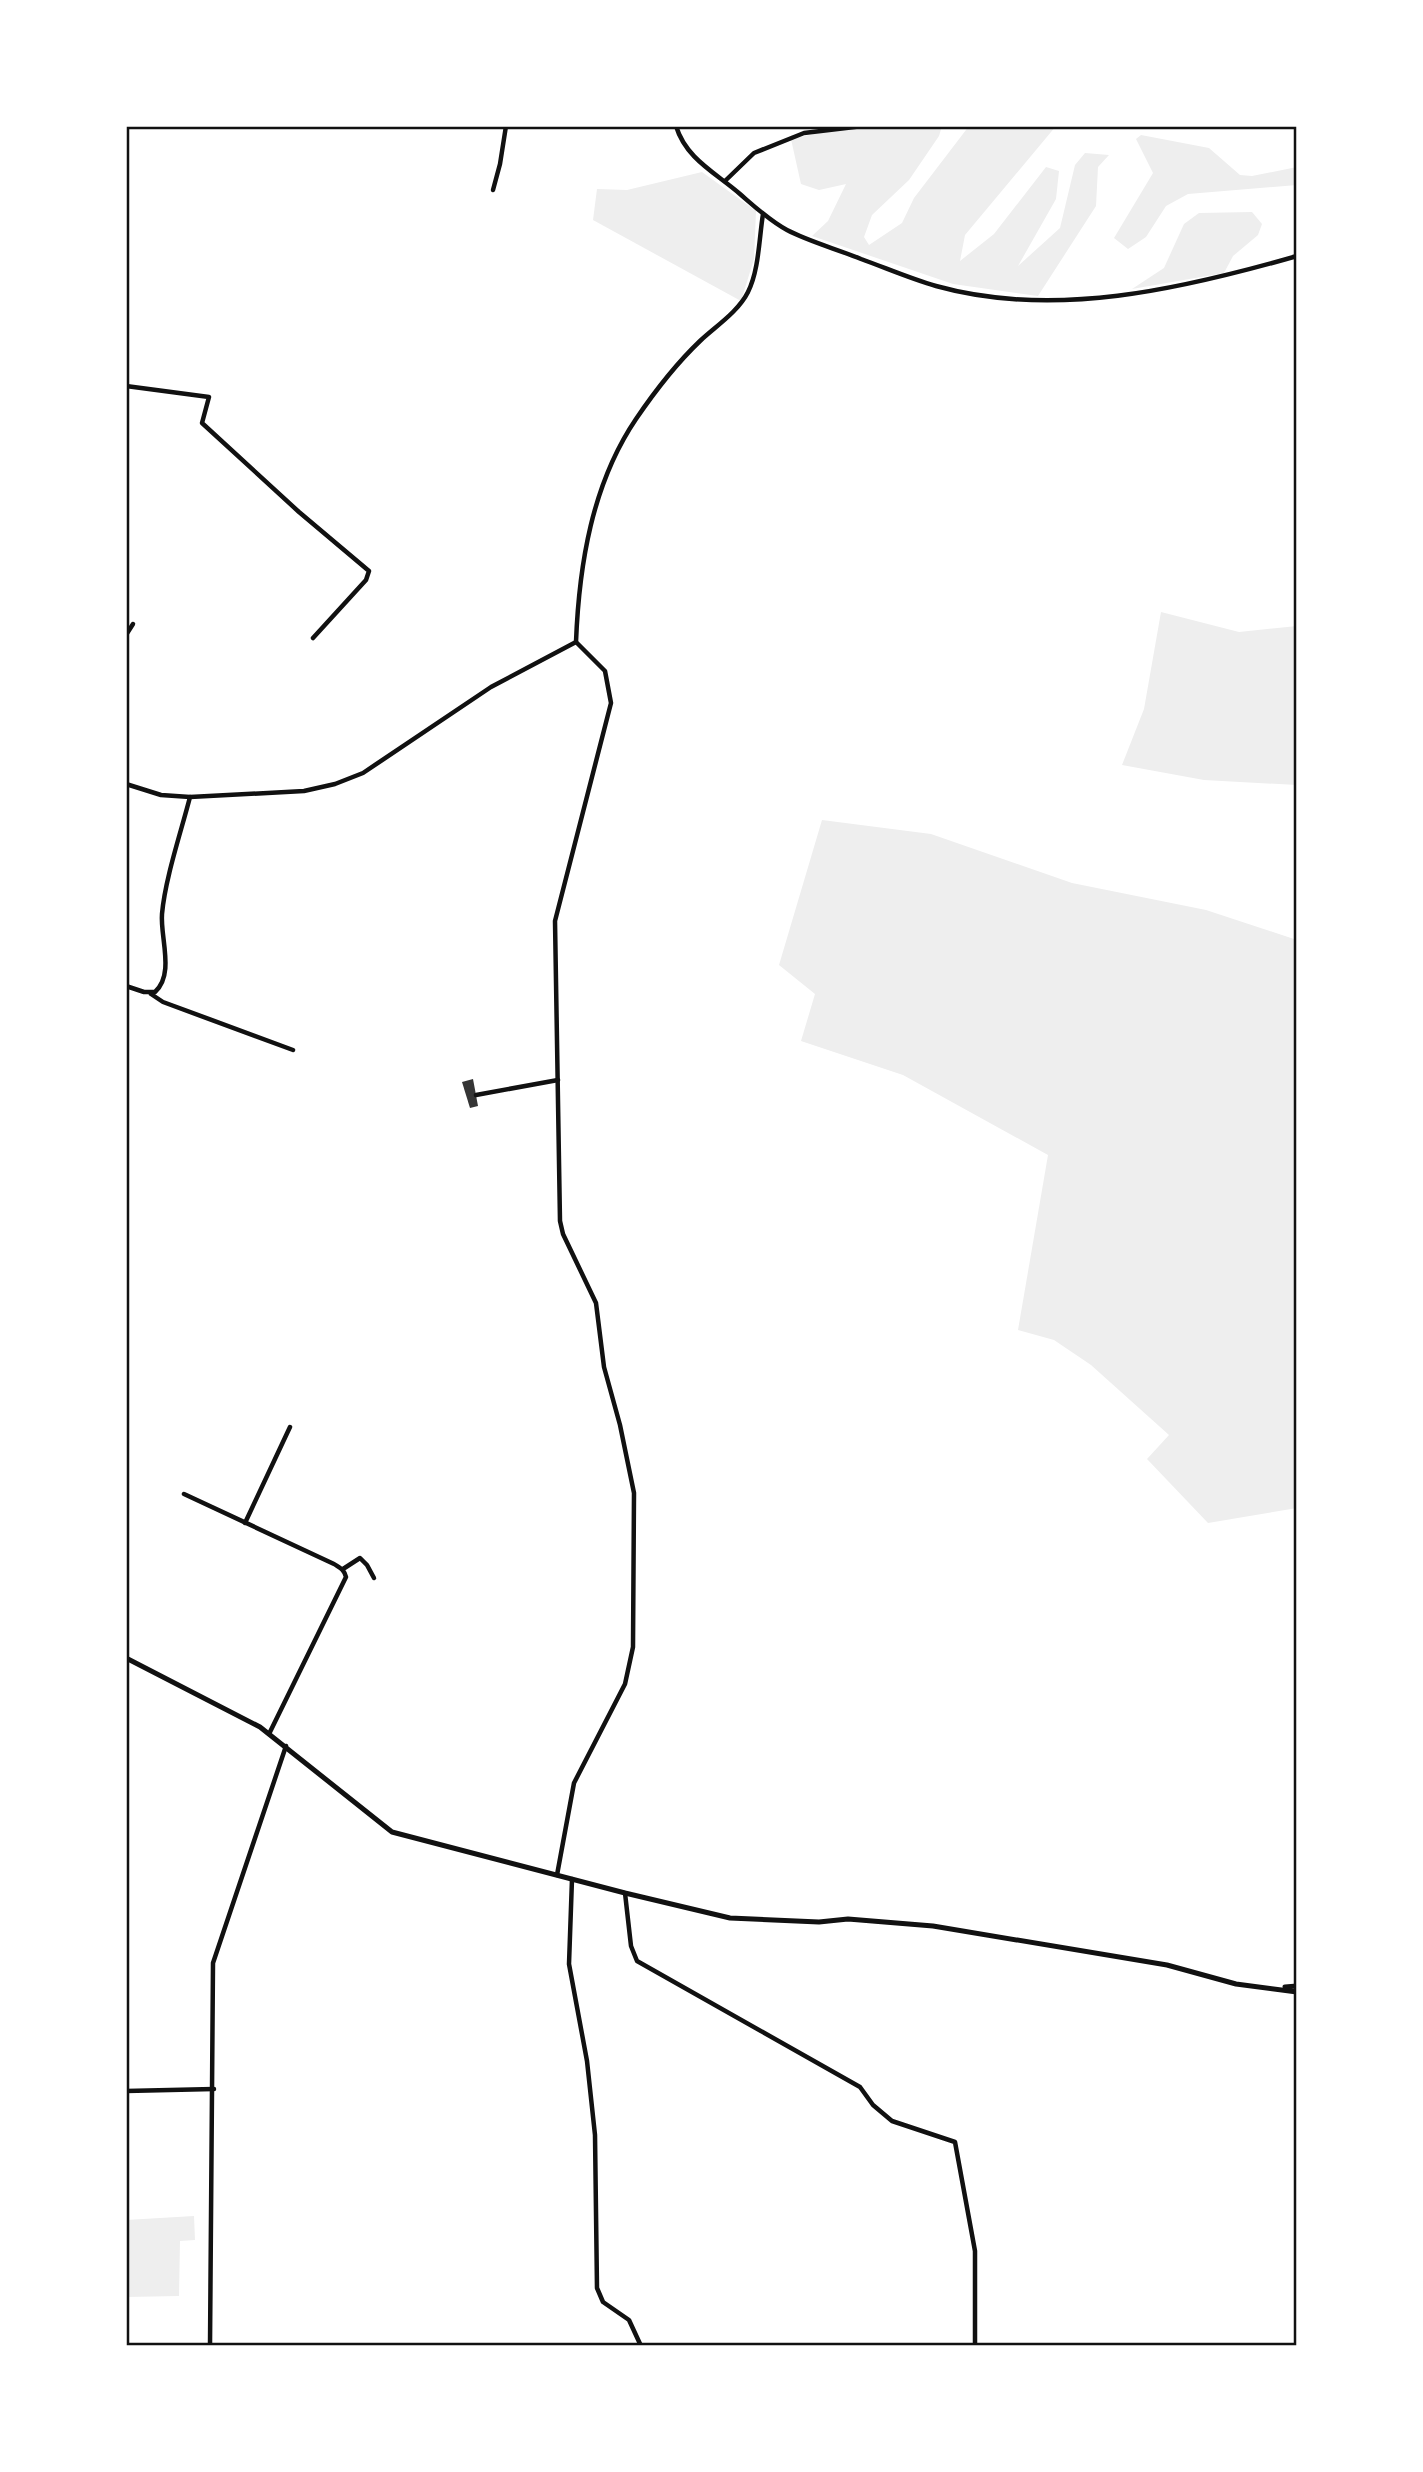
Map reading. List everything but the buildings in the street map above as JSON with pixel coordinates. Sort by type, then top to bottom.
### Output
[{"type":"street","points":[[493,190],[506,126]]},
{"type":"street","points":[[676,126],[690,154],[786,230],[936,286],[1018,299],[1057,300],[1118,295],[1204,282],[1297,256]]},
{"type":"street","points":[[725,181],[754,153],[804,133],[863,126]]},
{"type":"street","points":[[557,1875],[574,1783],[625,1684],[634,1647],[634,1493],[621,1425],[604,1367],[598,1313],[559,1221],[555,921],[611,703],[605,671],[576,642],[578,594],[590,526],[604,483],[636,420],[698,343],[740,305],[747,295],[752,283],[763,214]]},
{"type":"street","points":[[126,386],[209,397],[202,423],[299,512],[369,571],[366,579],[313,638]]},
{"type":"street","points":[[126,635],[133,624]]},
{"type":"street","points":[[126,783],[161,795],[190,797],[304,791],[335,784],[363,773],[491,687],[576,642]]},
{"type":"street","points":[[150,993],[155,992],[163,982],[165,951],[162,915],[190,797]]},
{"type":"street","points":[[126,986],[293,1050]]},
{"type":"street","points":[[476,1095],[558,1080]]},
{"type":"street","points":[[245,1523],[290,1427]]},
{"type":"street","points":[[184,1494],[343,1569],[346,1577],[269,1734]]},
{"type":"street","points":[[343,1569],[360,1558],[374,1578]]},
{"type":"street","points":[[126,1658],[260,1727],[392,1832],[683,1908],[749,1920],[819,1922],[848,1919],[933,1926],[1167,1965],[1236,1984],[1297,1992]]},
{"type":"street","points":[[210,2346],[213,1963],[286,1746]]},
{"type":"street","points":[[572,1879],[569,1965],[587,2061],[595,2135],[597,2288],[603,2302],[629,2320],[641,2346]]},
{"type":"street","points":[[625,1893],[631,1946],[637,1961],[860,2087],[873,2105],[892,2121],[955,2142],[975,2251],[975,2346]]},
{"type":"street","points":[[1271,1987],[1297,1986]]},
{"type":"street","points":[[126,2091],[214,2090]]},
{"type":"shaded area","points":[[851,126],[942,126],[939,136],[909,180],[872,215],[864,237],[869,245],[902,223],[914,198],[969,126],[1056,126],[965,235],[960,261],[994,234],[1046,167],[1059,171],[1056,199],[1018,266],[1060,228],[1075,165],[1085,153],[1109,155],[1098,167],[1096,206],[1038,296],[953,284],[812,236],[828,221],[846,184],[819,190],[801,184],[791,139]]},
{"type":"shaded area","points":[[1141,135],[1209,148],[1240,175],[1252,176],[1297,167],[1297,185],[1188,194],[1166,206],[1146,237],[1128,249],[1114,238],[1153,173],[1136,139]]},
{"type":"shaded area","points":[[702,172],[756,211],[754,259],[741,301],[593,220],[597,189],[627,190]]},
{"type":"shaded area","points":[[1252,212],[1262,224],[1258,235],[1233,256],[1224,273],[1132,289],[1164,268],[1184,224],[1199,213]]},
{"type":"shaded area","points":[[1161,612],[1239,632],[1297,626],[1297,785],[1204,780],[1122,765],[1144,709]]},
{"type":"shaded area","points":[[822,820],[931,834],[1072,883],[1206,910],[1297,940],[1297,1508],[1208,1523],[1147,1459],[1169,1435],[1091,1365],[1054,1340],[1018,1330],[1048,1155],[903,1075],[801,1041],[815,994],[779,965]]},
{"type":"shaded area","points":[[194,2216],[195,2240],[180,2241],[179,2296],[126,2297],[126,2220]]}]
